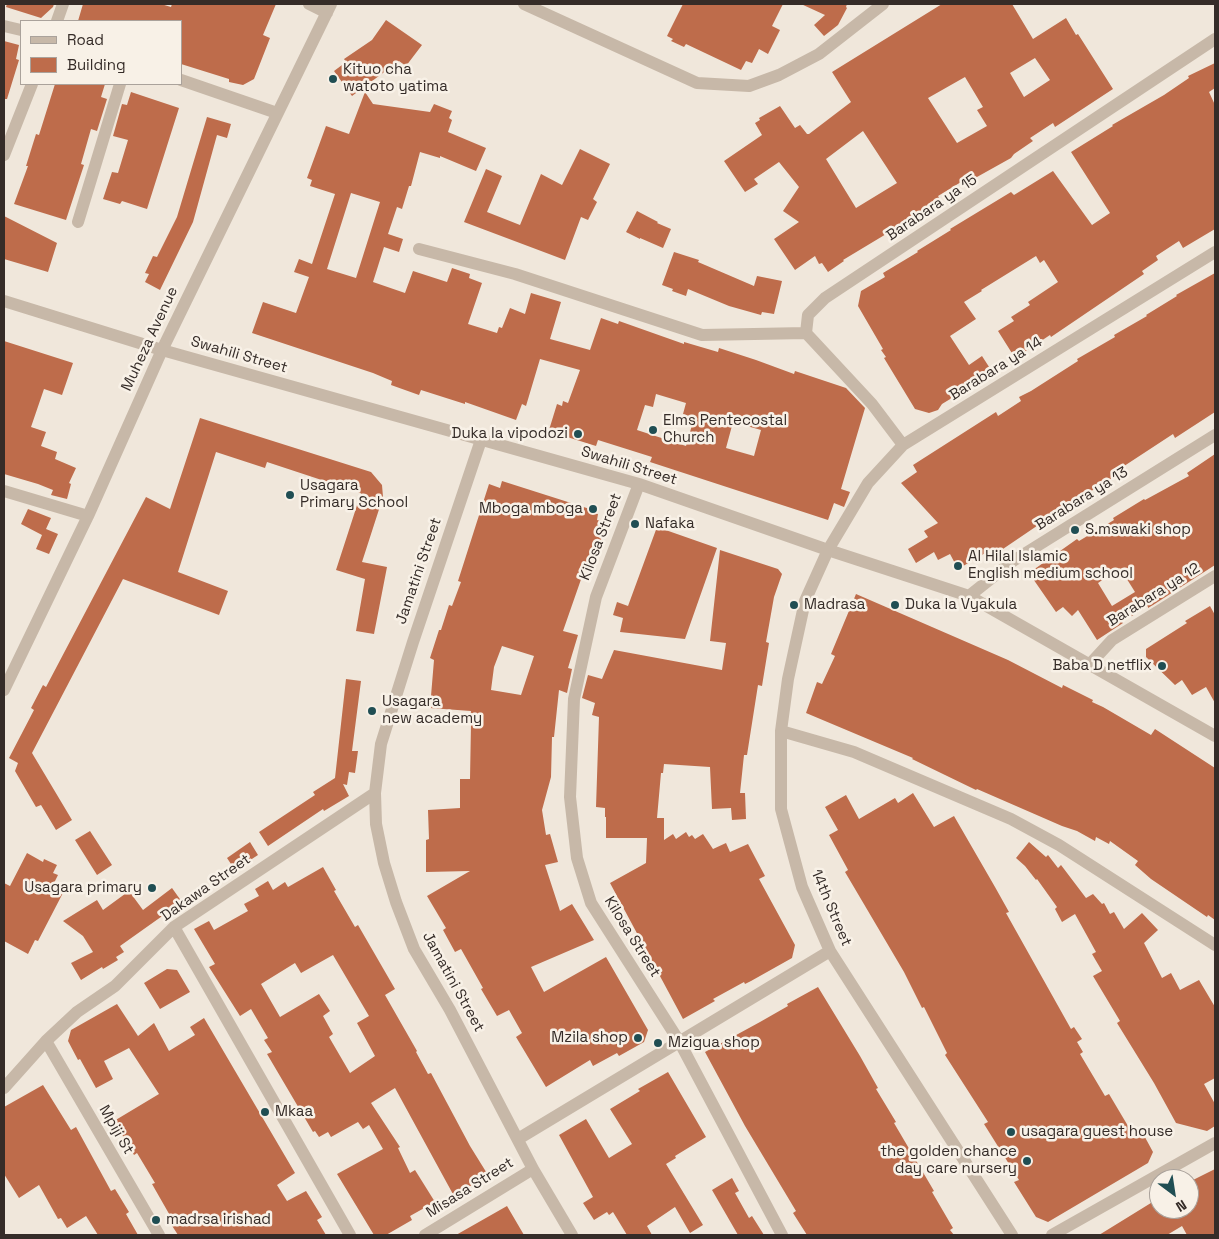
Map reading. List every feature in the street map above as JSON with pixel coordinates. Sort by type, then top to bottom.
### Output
[{"type":"street","points":[[57,20],[63,4]]},
{"type":"street","points":[[309,4],[329,8]]},
{"type":"street","points":[[524,4],[697,83],[749,86],[779,75],[819,54],[883,4]]},
{"type":"street","name":"Muheza Avenue","points":[[4,690],[88,516],[162,350],[329,8]]},
{"type":"street","points":[[4,26],[20,30]]},
{"type":"street","name":"Barabara ya 15","points":[[806,333],[808,315],[825,298],[1215,39]]},
{"type":"street","points":[[182,80],[277,113]]},
{"type":"street","points":[[4,155],[32,85]]},
{"type":"street","points":[[78,222],[120,85]]},
{"type":"street","points":[[419,249],[515,274],[702,335],[806,333],[872,404],[903,445]]},
{"type":"street","name":"Barabara ya 14","points":[[828,550],[868,483],[903,445],[1215,252]]},
{"type":"street","name":"Swahili Street","points":[[4,301],[162,350],[639,484],[828,550],[968,596],[1215,736]]},
{"type":"street","name":"Barabara ya 13","points":[[968,596],[1013,561],[1215,435]]},
{"type":"street","name":"Jamatini Street","points":[[481,440],[412,642],[380,744],[375,793],[376,824],[384,863],[414,950],[450,1010],[533,1168],[572,1235]]},
{"type":"street","name":"Kilosa Street","points":[[639,484],[596,598],[574,699],[570,797],[577,858],[591,903],[679,1041],[782,1235]]},
{"type":"street","points":[[4,491],[88,516]]},
{"type":"street","name":"14th Street","points":[[828,550],[805,601],[788,679],[781,731],[781,809],[802,887],[830,951],[1012,1235]]},
{"type":"street","name":"Barabara ya 12","points":[[1090,664],[1112,640],[1215,576]]},
{"type":"street","points":[[781,731],[854,752],[1011,819],[1060,845],[1215,945]]},
{"type":"street","name":"Dakawa Street","points":[[4,1088],[46,1041],[77,1012],[115,986],[174,927],[375,793]]},
{"type":"street","points":[[174,927],[350,1235]]},
{"type":"street","points":[[518,1139],[830,951]]},
{"type":"street","name":"Mpiji St","points":[[46,1041],[159,1235]]},
{"type":"street","points":[[1052,1235],[1215,1143]]},
{"type":"street","name":"Misasa Street","points":[[425,1235],[533,1168]]},
{"type":"building","points":[[7,4],[54,4],[41,18],[6,7]]},
{"type":"building","points":[[83,4],[161,4],[171,7],[172,4],[276,4],[263,35],[270,38],[254,79],[243,85],[229,82],[229,79],[182,64],[182,20],[78,20]]},
{"type":"building","points":[[683,4],[783,4],[772,26],[780,30],[768,54],[759,49],[752,63],[746,61],[741,70],[686,44],[684,47],[671,41],[673,39],[667,36]]},
{"type":"building","points":[[801,4],[847,4],[847,8],[838,25],[824,36],[814,25],[825,15]]},
{"type":"building","points":[[942,4],[1012,4],[1033,39],[1066,18],[1113,89],[1055,127],[1053,123],[1030,138],[1033,141],[1011,158],[968,182],[966,179],[938,196],[941,201],[843,260],[828,272],[822,263],[819,264],[815,256],[795,270],[774,239],[799,222],[783,211],[799,187],[779,162],[754,179],[758,184],[745,192],[724,161],[762,135],[755,123],[760,120],[759,118],[780,106],[795,128],[800,125],[809,134],[851,102],[832,72]],"holes":[[[1035,58],[1050,80],[1024,97],[1010,73]],[[965,77],[983,107],[977,110],[987,126],[957,143],[928,98]],[[863,131],[897,183],[856,208],[826,159]]]},
{"type":"building","points":[[386,20],[422,45],[406,66],[399,61],[352,96],[334,71],[346,62],[344,59],[372,40]]},
{"type":"building","points":[[4,41],[19,45],[16,59],[19,60],[7,99],[4,99]]},
{"type":"building","points":[[1215,63],[1215,88],[1209,92],[1215,105],[1215,229],[1183,248],[1179,241],[1156,256],[1158,260],[1142,271],[1144,274],[1051,337],[1050,335],[1015,358],[998,331],[1014,321],[1011,317],[1030,305],[1028,302],[1058,282],[1044,260],[1040,263],[1036,256],[964,302],[976,319],[950,336],[969,365],[982,356],[993,373],[942,404],[938,410],[929,413],[915,409],[884,358],[886,357],[881,350],[883,349],[858,306],[861,291],[885,277],[883,273],[918,252],[950,229],[1011,192],[1014,195],[1053,171],[1092,225],[1110,213],[1071,152],[1112,125],[1164,95],[1189,78],[1188,76]]},
{"type":"building","points":[[55,85],[105,85],[101,97],[107,99],[97,131],[91,129],[81,164],[84,165],[66,220],[14,204],[28,166],[26,166],[36,134],[39,135]]},
{"type":"building","points":[[131,92],[179,108],[147,209],[122,201],[120,204],[103,199],[112,172],[118,173],[128,140],[113,136],[122,104],[127,105]]},
{"type":"building","points":[[365,92],[373,104],[430,112],[434,104],[452,111],[449,118],[452,120],[448,132],[486,148],[476,171],[440,156],[440,158],[420,152],[411,186],[409,186],[402,209],[397,207],[388,234],[403,239],[399,252],[384,247],[373,282],[405,293],[413,271],[447,282],[452,268],[470,274],[469,278],[482,283],[468,324],[497,333],[499,327],[502,328],[510,308],[525,314],[531,293],[561,302],[550,339],[590,350],[601,318],[618,324],[619,321],[684,344],[684,342],[718,352],[719,348],[794,374],[795,371],[846,388],[865,408],[841,489],[850,492],[844,507],[834,503],[828,520],[650,462],[652,457],[598,440],[596,446],[549,430],[557,404],[562,406],[563,401],[568,403],[580,370],[540,359],[526,406],[522,404],[516,420],[465,402],[465,404],[421,390],[419,395],[391,385],[392,381],[373,373],[252,333],[263,302],[296,313],[309,277],[294,272],[299,259],[312,264],[335,194],[310,186],[312,180],[307,178],[326,126],[349,134]],"holes":[[[351,193],[380,202],[356,278],[327,269]],[[656,394],[686,403],[683,414],[694,418],[686,446],[637,430],[645,405],[653,407]],[[733,422],[761,430],[754,456],[726,448]]]},
{"type":"building","points":[[207,117],[231,124],[227,138],[217,135],[193,222],[160,290],[145,282],[149,274],[145,273],[153,256],[157,257],[177,217]]},
{"type":"building","points":[[580,149],[610,164],[593,199],[597,202],[588,220],[581,217],[565,260],[464,222],[486,169],[502,176],[487,212],[520,225],[541,174],[562,185]]},
{"type":"building","points":[[637,211],[671,229],[663,248],[626,232]]},
{"type":"building","points":[[4,216],[57,243],[48,272],[4,259]]},
{"type":"building","points":[[674,252],[699,260],[698,262],[754,286],[757,276],[782,281],[774,314],[762,312],[761,315],[729,306],[688,289],[686,296],[662,285]]},
{"type":"building","points":[[1215,273],[1215,412],[1175,438],[1173,434],[1115,472],[1117,475],[997,553],[994,548],[958,569],[950,554],[938,560],[934,552],[916,563],[908,549],[928,537],[924,531],[938,523],[901,483],[917,472],[913,465],[996,412],[998,416],[1021,401],[1019,397],[1115,337],[1114,335],[1147,316],[1176,295]]},
{"type":"building","points":[[4,341],[73,363],[62,395],[44,389],[31,427],[46,432],[41,446],[57,452],[55,459],[76,468],[69,483],[71,484],[67,499],[51,495],[53,490],[38,484],[4,474]]},
{"type":"building","points":[[200,418],[371,472],[382,485],[383,497],[362,562],[387,567],[374,634],[356,631],[365,579],[336,570],[361,493],[267,462],[265,468],[216,452],[178,572],[228,591],[219,615],[123,579],[32,753],[72,820],[56,830],[41,805],[36,807],[15,771],[18,763],[9,758],[34,710],[31,708],[43,685],[46,687],[146,497],[170,509]]},
{"type":"building","points":[[1215,454],[1215,565],[1153,605],[1148,608],[1148,606],[1122,622],[1097,640],[1078,610],[1072,616],[1063,607],[1056,612],[1029,573],[1077,539],[1079,541],[1144,499],[1189,476],[1187,473]],"holes":[[[1120,568],[1135,592],[1112,606],[1098,583]]]},
{"type":"building","points":[[502,481],[593,510],[592,513],[598,514],[597,520],[601,521],[601,525],[605,526],[599,547],[593,545],[563,631],[578,635],[568,668],[572,669],[567,693],[559,690],[554,737],[552,737],[551,777],[542,810],[546,835],[550,834],[558,862],[545,865],[560,911],[572,904],[594,940],[531,967],[544,992],[606,957],[648,1030],[644,1042],[619,1056],[617,1053],[593,1066],[590,1060],[546,1087],[516,1037],[522,1033],[509,1010],[497,1016],[461,949],[455,952],[443,930],[446,928],[427,896],[470,871],[426,872],[426,840],[429,839],[428,810],[460,808],[460,779],[470,779],[471,724],[469,724],[471,711],[430,708],[434,660],[430,658],[449,605],[452,606],[461,582],[458,581],[489,484],[500,488]],"holes":[[[502,646],[534,656],[521,695],[491,690],[494,667]]]},
{"type":"building","points":[[28,509],[51,518],[46,529],[58,534],[49,554],[36,549],[42,535],[21,524]]},
{"type":"building","points":[[657,527],[717,548],[685,639],[620,632],[623,618],[613,615],[617,602],[628,606]]},
{"type":"building","points":[[720,550],[778,569],[782,574],[774,597],[766,642],[769,643],[762,686],[758,685],[747,755],[744,755],[740,793],[745,793],[746,819],[732,820],[731,808],[712,809],[710,767],[664,764],[663,773],[661,773],[657,818],[664,818],[664,840],[673,834],[676,839],[686,832],[689,837],[692,835],[695,839],[703,834],[713,849],[726,843],[730,852],[748,844],[765,876],[759,879],[795,945],[792,958],[751,981],[745,984],[744,982],[713,999],[715,1001],[683,1019],[610,883],[646,863],[647,838],[606,838],[605,808],[596,807],[599,717],[592,715],[595,703],[582,698],[588,675],[602,679],[614,650],[722,670],[726,643],[710,641]]},
{"type":"building","points":[[856,594],[1008,660],[1062,688],[1063,685],[1093,700],[1092,702],[1151,735],[1155,729],[1215,768],[1215,920],[1208,915],[1207,917],[1151,879],[1135,865],[1138,861],[1110,841],[1109,844],[1096,837],[1095,841],[1077,831],[976,790],[913,758],[806,713],[817,682],[822,684],[835,656],[831,654]]},
{"type":"building","points":[[1210,606],[1215,615],[1215,703],[1206,687],[1192,695],[1182,680],[1175,685],[1146,657],[1146,649]]},
{"type":"building","points":[[346,679],[361,681],[352,751],[358,751],[355,773],[349,772],[347,785],[343,784],[349,796],[324,811],[323,809],[268,846],[259,832],[315,795],[313,792],[335,778]]},
{"type":"building","points":[[913,793],[934,827],[954,816],[1009,912],[1006,913],[1071,1029],[1074,1027],[1082,1039],[1077,1042],[1083,1052],[1080,1054],[1105,1096],[1109,1094],[1128,1126],[1130,1125],[1134,1132],[1140,1128],[1153,1152],[1148,1163],[1048,1222],[1036,1217],[1014,1182],[1019,1180],[984,1124],[988,1122],[945,1055],[947,1053],[924,1007],[922,1008],[904,972],[845,872],[848,870],[829,835],[838,830],[825,807],[846,795],[859,819],[895,798],[898,803]]},
{"type":"building","points":[[90,831],[112,865],[97,875],[75,840]]},
{"type":"building","points":[[250,842],[258,855],[235,870],[227,858]]},
{"type":"building","points":[[1029,842],[1046,857],[1048,855],[1058,868],[1061,865],[1086,898],[1093,894],[1102,904],[1104,903],[1110,914],[1114,912],[1124,929],[1142,913],[1158,930],[1144,943],[1162,978],[1171,973],[1180,990],[1199,980],[1215,1007],[1215,1078],[1204,1084],[1215,1104],[1215,1126],[1207,1131],[1176,1123],[1117,1023],[1120,1021],[1093,976],[1102,971],[1092,954],[1096,952],[1075,914],[1062,922],[1055,909],[1057,907],[1037,879],[1016,858]]},
{"type":"building","points":[[27,853],[43,862],[44,859],[57,865],[53,873],[58,875],[54,883],[65,889],[38,941],[35,940],[28,954],[4,941],[4,883],[10,886]]},
{"type":"building","points":[[323,867],[336,890],[334,891],[355,927],[358,925],[395,989],[385,995],[428,1074],[431,1073],[470,1146],[488,1175],[454,1196],[395,1088],[371,1103],[400,1147],[398,1148],[410,1173],[415,1170],[435,1202],[410,1216],[412,1220],[386,1235],[374,1235],[337,1174],[383,1149],[369,1125],[363,1129],[358,1122],[331,1137],[328,1132],[319,1137],[315,1131],[313,1132],[267,1054],[272,1052],[264,1040],[268,1038],[251,1009],[240,1016],[209,967],[215,964],[194,929],[209,921],[214,930],[248,911],[244,904],[259,896],[255,889],[268,881],[273,890],[285,882],[288,887]],"holes":[[[333,955],[369,1016],[357,1023],[375,1056],[350,1073],[329,1037],[333,1034],[323,1016],[330,1011],[319,994],[280,1017],[261,984],[295,963],[301,973]]]},
{"type":"building","points":[[172,888],[182,902],[120,946],[124,952],[116,957],[118,960],[81,980],[71,963],[93,952],[83,936],[63,921],[97,900],[103,910],[129,891],[143,910]]},
{"type":"building","points":[[167,969],[177,970],[190,992],[160,1009],[144,983]]},
{"type":"building","points":[[818,987],[878,1088],[876,1089],[896,1122],[894,1123],[934,1191],[932,1192],[953,1228],[950,1230],[954,1235],[807,1235],[793,1213],[796,1211],[745,1126],[705,1052],[788,1006],[787,1004]]},
{"type":"building","points":[[117,1004],[138,1036],[154,1023],[169,1051],[195,1035],[190,1027],[204,1018],[295,1173],[277,1185],[287,1201],[306,1191],[322,1217],[317,1220],[326,1235],[178,1235],[169,1221],[172,1219],[152,1184],[155,1183],[137,1153],[134,1155],[114,1121],[159,1094],[129,1048],[104,1061],[113,1079],[96,1088],[68,1041],[71,1030]]},
{"type":"building","points":[[668,1072],[706,1137],[675,1156],[676,1158],[666,1164],[703,1225],[690,1233],[675,1207],[647,1226],[652,1235],[627,1235],[613,1212],[609,1215],[607,1212],[594,1220],[583,1203],[593,1197],[559,1135],[586,1119],[609,1158],[632,1144],[610,1109],[640,1091],[638,1089]]},
{"type":"building","points":[[43,1085],[71,1130],[76,1127],[111,1191],[115,1189],[129,1212],[126,1214],[138,1235],[98,1235],[86,1216],[67,1228],[61,1218],[58,1219],[39,1185],[19,1198],[4,1174],[4,1107]]},
{"type":"building","points":[[1215,1169],[1215,1235],[1187,1235],[1182,1226],[1167,1235],[1099,1235],[1149,1204],[1149,1219],[1199,1219],[1199,1177]]},
{"type":"building","points":[[732,1178],[739,1191],[735,1193],[749,1218],[752,1216],[764,1235],[738,1235],[712,1190]]},
{"type":"building","points":[[507,1206],[524,1235],[456,1235]]},
{"type":"place","name":"Kituo cha watoto yatima","points":[[333,79]]},
{"type":"place","name":"Elms Pentecostal Church","points":[[653,430]]},
{"type":"place","name":"Duka la vipodozi","points":[[578,434]]},
{"type":"place","name":"Usagara Primary School","points":[[290,495]]},
{"type":"place","name":"Mboga mboga","points":[[593,509]]},
{"type":"place","name":"Nafaka","points":[[635,524]]},
{"type":"place","name":"S.mswaki shop","points":[[1075,530]]},
{"type":"place","name":"Al Hilal Islamic English medium school","points":[[958,566]]},
{"type":"place","name":"Madrasa","points":[[794,605]]},
{"type":"place","name":"Duka la Vyakula","points":[[895,605]]},
{"type":"place","name":"Baba D netflix","points":[[1162,666]]},
{"type":"place","name":"Usagara new academy","points":[[372,711]]},
{"type":"place","name":"Usagara primary","points":[[152,888]]},
{"type":"place","name":"Mzila shop","points":[[638,1038]]},
{"type":"place","name":"Mzigua shop","points":[[658,1043]]},
{"type":"place","name":"Mkaa","points":[[265,1112]]},
{"type":"place","name":"usagara guest house","points":[[1011,1132]]},
{"type":"place","name":"the golden chance day care nursery","points":[[1027,1161]]},
{"type":"place","name":"madrsa irishad","points":[[156,1220]]}]
